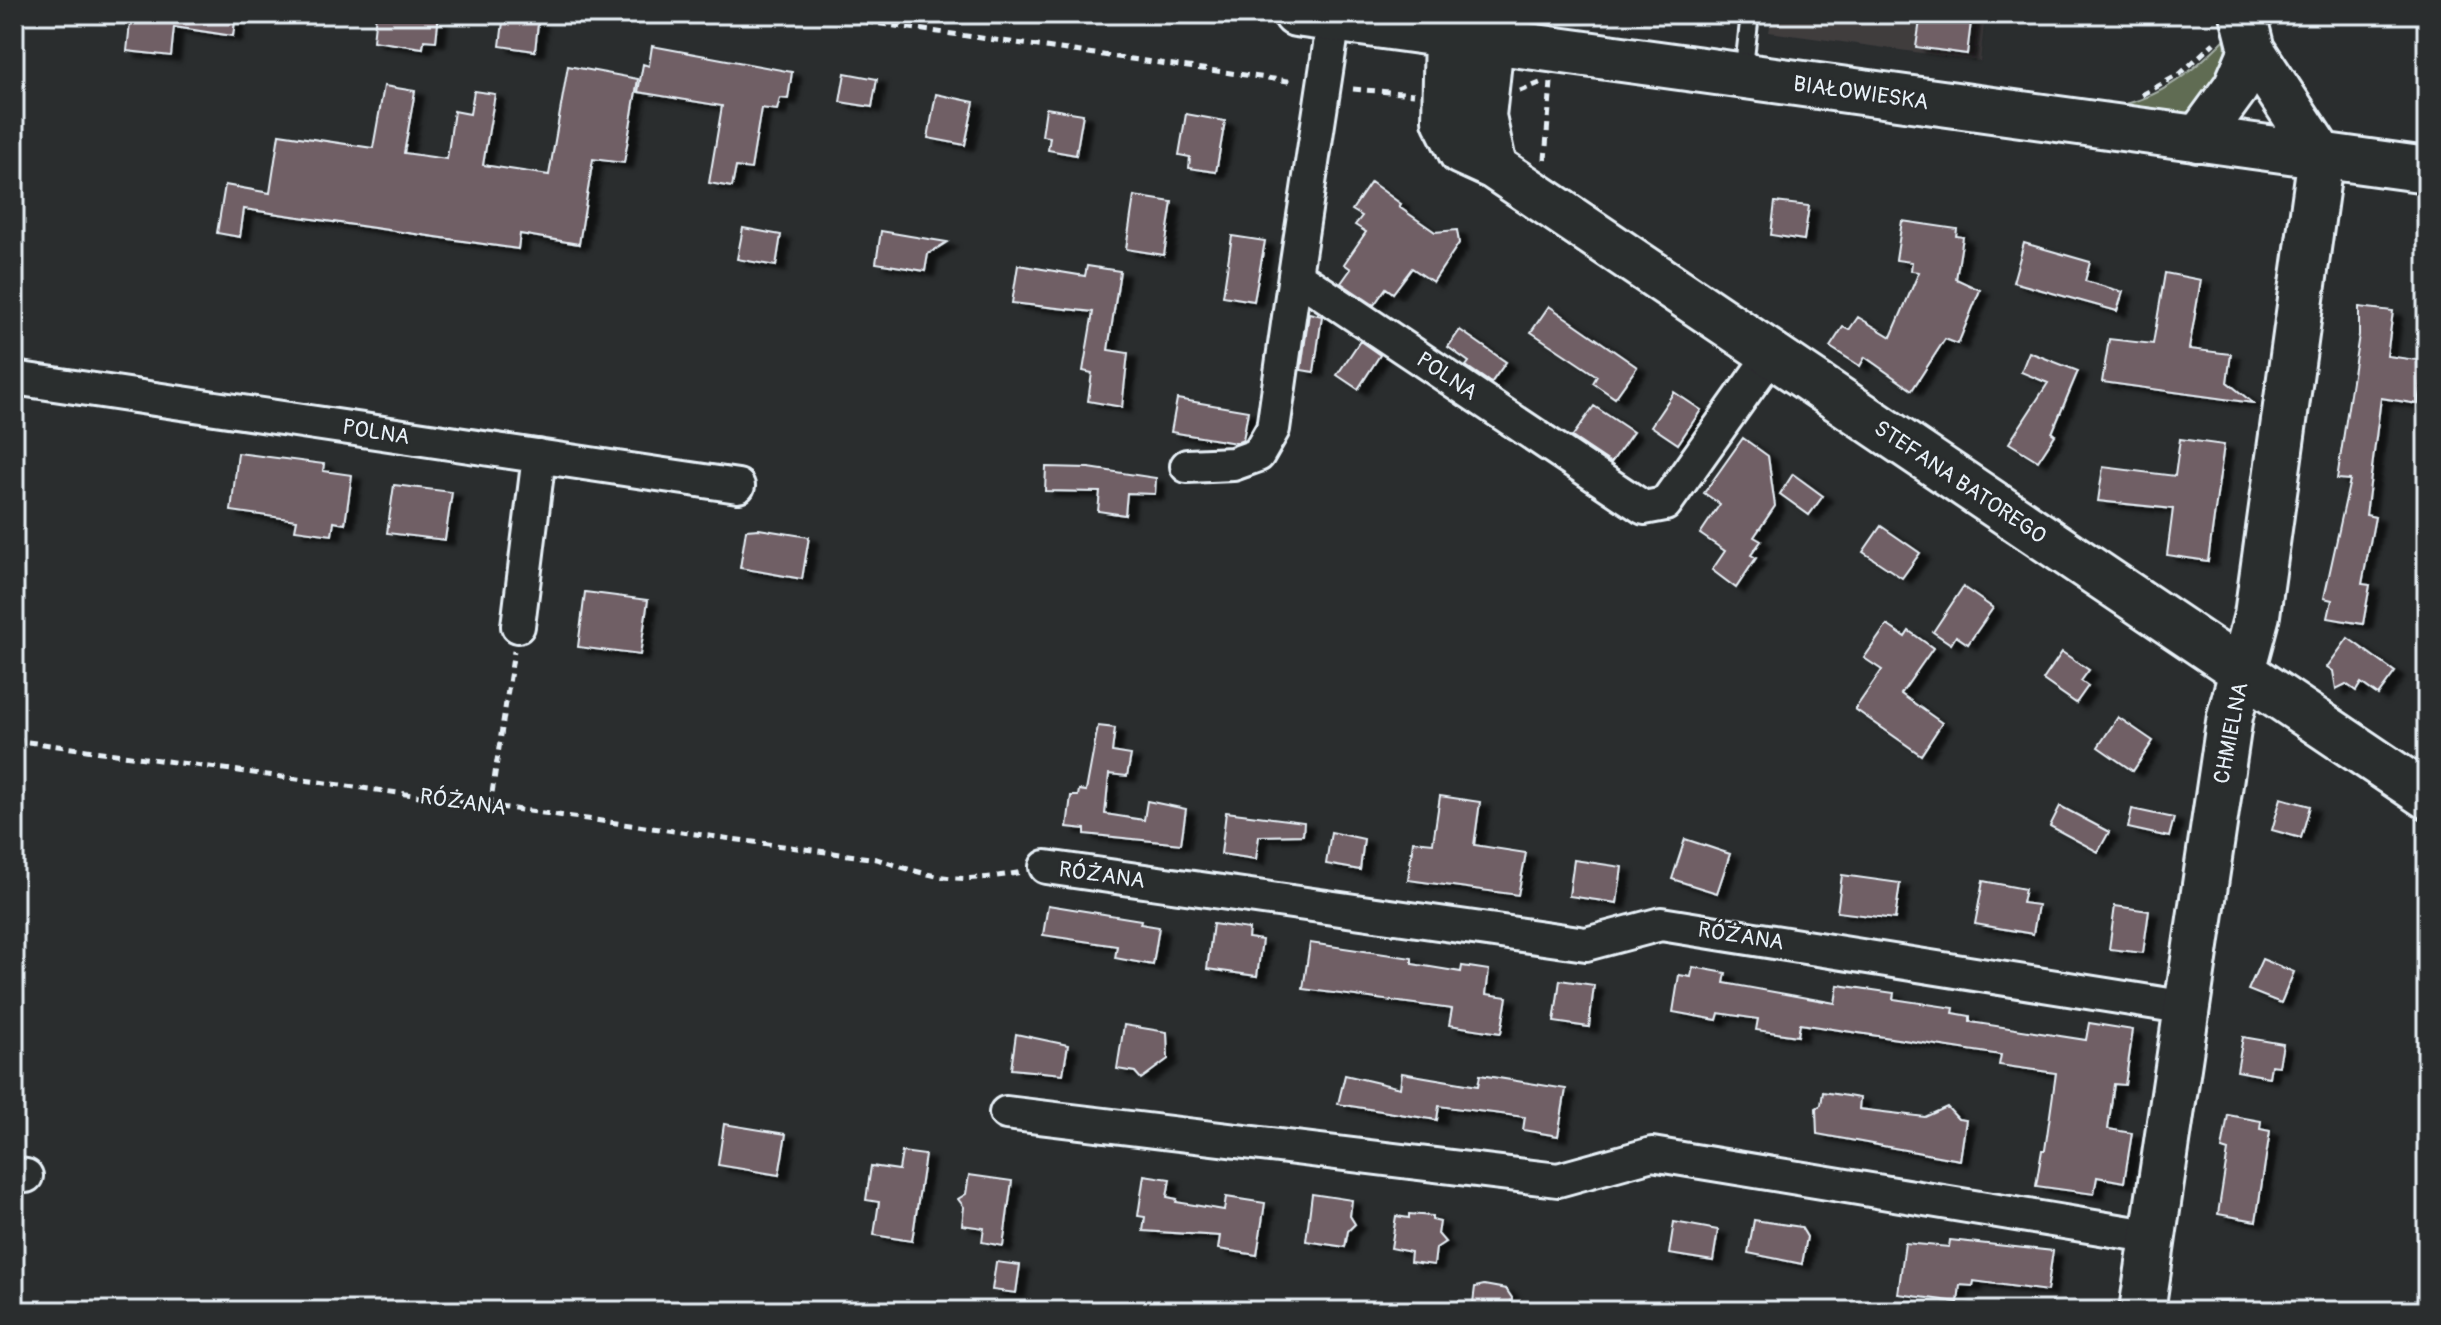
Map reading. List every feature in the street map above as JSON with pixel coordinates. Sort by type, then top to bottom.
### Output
[{"type":"street","name":"BIAŁOWIESKA","points":[[1315,17],[2427,170]]},
{"type":"street","points":[[1187,466],[1233,464],[1258,455],[1273,429],[1321,86],[1315,17]]},
{"type":"street","points":[[2198,139],[2236,87],[2248,32]]},
{"type":"street","points":[[2248,32],[2321,155]]},
{"type":"street","name":"STEFANA BATOREGO","points":[[1447,35],[1443,96],[1451,138],[1461,152],[1475,162],[1494,167],[2427,796]]},
{"type":"street","points":[[1491,42],[1483,116],[1494,167]]},
{"type":"street","name":"CHMIELNA","points":[[2142,1311],[2230,716],[2257,615],[2321,155]]},
{"type":"street","name":"POLNA","points":[[1295,275],[1644,508],[1665,504],[1771,355]]},
{"type":"street","name":"POLNA","points":[[14,378],[738,486]]},
{"type":"street","points":[[518,626],[539,456]]},
{"type":"street","name":"RÓŻANA","points":[[1046,867],[1586,944],[1661,924],[2188,1008]]},
{"type":"street","points":[[1006,1113],[1558,1180],[1652,1154],[2155,1237]]},
{"type":"lane","points":[[1743,76],[1750,14]]},
{"type":"path","points":[[490,806],[518,626]]},
{"type":"path","name":"RÓŻANA","points":[[14,740],[877,859],[931,878],[980,880],[1046,867]]},
{"type":"shaded area","points":[[1772,14],[1985,14],[1980,61],[1769,32]]},
{"type":"green space","points":[[2226,38],[2220,72],[2208,93],[2192,109],[2182,115],[2115,106],[2162,90],[2202,61]]},
{"type":"building","points":[[131,14],[236,14],[233,36],[174,27],[171,56],[127,51]]},
{"type":"building","points":[[376,14],[439,14],[436,41],[424,40],[423,48],[373,41]]},
{"type":"building","points":[[504,14],[539,14],[535,51],[500,46]]},
{"type":"building","points":[[1921,14],[1972,14],[1967,54],[1916,47]]},
{"type":"building","points":[[652,46],[792,72],[788,99],[780,98],[777,110],[761,108],[751,169],[736,167],[732,187],[709,183],[722,106],[638,92],[643,64],[649,66]]},
{"type":"building","points":[[568,66],[638,79],[624,163],[593,159],[579,244],[520,234],[518,249],[244,209],[240,237],[217,233],[225,185],[270,193],[279,134],[373,148],[384,86],[415,91],[404,153],[447,159],[454,111],[470,114],[474,91],[495,94],[483,165],[549,175]]},
{"type":"building","points":[[845,73],[877,79],[872,107],[840,102]]},
{"type":"building","points":[[936,94],[974,102],[965,145],[928,138]]},
{"type":"building","points":[[1046,108],[1083,114],[1076,155],[1048,150],[1050,137],[1042,136]]},
{"type":"building","points":[[1186,114],[1225,121],[1216,172],[1189,168],[1190,157],[1179,155]]},
{"type":"building","points":[[1371,182],[1401,204],[1399,207],[1435,232],[1457,230],[1459,243],[1433,282],[1412,268],[1393,293],[1386,288],[1374,305],[1341,283],[1351,269],[1344,264],[1366,232],[1355,225],[1362,216],[1352,210]]},
{"type":"building","points":[[1134,196],[1172,202],[1164,255],[1126,249]]},
{"type":"building","points":[[1775,202],[1809,206],[1804,240],[1771,235]]},
{"type":"building","points":[[1902,221],[1957,229],[1956,236],[1963,237],[1956,279],[1980,290],[1958,344],[1945,339],[1912,390],[1865,357],[1860,366],[1830,347],[1843,327],[1849,330],[1858,317],[1891,337],[1919,272],[1911,271],[1912,262],[1896,260]]},
{"type":"building","points":[[743,228],[781,235],[776,266],[737,259]]},
{"type":"building","points":[[881,231],[947,242],[928,254],[925,271],[876,263]]},
{"type":"building","points":[[1232,236],[1265,241],[1254,301],[1223,296]]},
{"type":"building","points":[[2024,243],[2090,262],[2085,281],[2123,292],[2117,311],[2013,282]]},
{"type":"building","points":[[1018,265],[1085,276],[1087,266],[1120,271],[1108,350],[1128,353],[1122,407],[1088,401],[1092,373],[1083,371],[1093,312],[1012,303]]},
{"type":"building","points":[[2165,273],[2201,280],[2189,349],[2231,354],[2227,382],[2253,403],[2102,382],[2109,339],[2153,344]]},
{"type":"building","points":[[1549,306],[1637,367],[1615,398],[1593,383],[1597,376],[1531,332]]},
{"type":"building","points":[[2359,307],[2393,311],[2387,356],[2424,361],[2418,404],[2381,398],[2366,515],[2375,517],[2362,584],[2370,585],[2363,624],[2328,618],[2332,600],[2324,598],[2350,480],[2337,479],[2359,335]]},
{"type":"building","points":[[1309,313],[1322,316],[1314,372],[1301,370]]},
{"type":"building","points":[[1460,330],[1506,362],[1491,383],[1466,366],[1469,362],[1448,347]]},
{"type":"building","points":[[1360,341],[1380,355],[1358,389],[1337,375]]},
{"type":"building","points":[[2029,352],[2078,371],[2052,433],[2055,435],[2038,461],[2009,443],[2048,383],[2021,372]]},
{"type":"building","points":[[1674,392],[1701,410],[1678,444],[1651,426]]},
{"type":"building","points":[[1177,399],[1248,411],[1243,440],[1236,443],[1171,432]]},
{"type":"building","points":[[1594,406],[1633,432],[1611,463],[1572,437]]},
{"type":"building","points":[[1743,438],[1768,456],[1775,506],[1754,537],[1761,541],[1751,555],[1756,558],[1736,588],[1712,570],[1725,551],[1700,534],[1720,504],[1704,493]]},
{"type":"building","points":[[2180,439],[2224,445],[2208,561],[2167,555],[2173,509],[2098,501],[2103,467],[2175,476]]},
{"type":"building","points":[[238,453],[324,464],[323,471],[352,475],[345,524],[334,522],[332,535],[295,530],[297,520],[231,511]]},
{"type":"building","points":[[1046,467],[1089,468],[1156,478],[1155,494],[1127,493],[1125,515],[1098,511],[1100,492],[1045,491]]},
{"type":"building","points":[[1793,474],[1823,496],[1809,515],[1780,494]]},
{"type":"building","points":[[394,485],[452,492],[445,540],[387,533]]},
{"type":"building","points":[[1881,526],[1920,553],[1902,578],[1863,552]]},
{"type":"building","points":[[759,529],[809,537],[802,579],[740,568],[746,530]]},
{"type":"building","points":[[1963,587],[1993,608],[1968,644],[1956,636],[1951,644],[1933,632]]},
{"type":"building","points":[[585,592],[648,600],[640,655],[578,647]]},
{"type":"building","points":[[1887,625],[1905,637],[1909,631],[1933,648],[1901,694],[1942,723],[1921,755],[1855,709],[1882,670],[1864,658]]},
{"type":"building","points":[[2348,638],[2395,672],[2378,695],[2361,683],[2356,691],[2346,684],[2336,689],[2333,671],[2327,667]]},
{"type":"building","points":[[2062,652],[2089,670],[2081,681],[2088,686],[2076,703],[2043,680]]},
{"type":"building","points":[[2118,717],[2153,741],[2133,771],[2098,747]]},
{"type":"building","points":[[1098,726],[1115,728],[1112,752],[1131,755],[1127,776],[1109,774],[1105,814],[1144,820],[1147,801],[1186,809],[1181,844],[1085,834],[1085,829],[1067,827],[1071,796],[1078,796],[1079,790],[1086,791]]},
{"type":"building","points":[[1440,796],[1480,802],[1474,845],[1526,853],[1518,895],[1408,880],[1413,841],[1433,843]]},
{"type":"building","points":[[2281,798],[2310,806],[2301,838],[2272,830]]},
{"type":"building","points":[[2060,806],[2109,832],[2098,852],[2050,826]]},
{"type":"building","points":[[2132,809],[2174,818],[2169,837],[2128,828]]},
{"type":"building","points":[[1226,812],[1304,822],[1303,835],[1259,836],[1256,859],[1221,854]]},
{"type":"building","points":[[1331,832],[1364,839],[1360,870],[1326,864]]},
{"type":"building","points":[[1685,839],[1730,854],[1717,893],[1672,879]]},
{"type":"building","points":[[1574,860],[1622,867],[1617,903],[1569,896]]},
{"type":"building","points":[[1842,875],[1900,883],[1895,919],[1837,912]]},
{"type":"building","points":[[1983,881],[2025,889],[2022,903],[2038,905],[2033,934],[1975,924]]},
{"type":"building","points":[[1048,905],[1141,920],[1140,924],[1159,927],[1153,965],[1115,958],[1117,946],[1043,935]]},
{"type":"building","points":[[2115,906],[2149,911],[2143,953],[2109,949]]},
{"type":"building","points":[[1213,924],[1249,929],[1248,938],[1262,940],[1257,976],[1207,969]]},
{"type":"building","points":[[1310,943],[1412,958],[1412,964],[1461,972],[1462,966],[1489,970],[1486,994],[1507,997],[1501,1033],[1449,1025],[1452,1009],[1303,989]]},
{"type":"building","points":[[2262,959],[2294,972],[2281,1003],[2248,990]]},
{"type":"building","points":[[1693,967],[1726,973],[1724,983],[1835,1003],[1838,985],[1894,993],[1893,999],[1954,1008],[1953,1013],[1970,1016],[1970,1022],[2086,1040],[2089,1023],[2133,1030],[2125,1085],[2114,1084],[2108,1129],[2132,1133],[2124,1182],[2097,1177],[2094,1194],[2036,1186],[2042,1150],[2045,1150],[2056,1073],[1999,1065],[2001,1055],[1800,1024],[1798,1036],[1756,1030],[1758,1019],[1719,1013],[1717,1020],[1673,1012],[1679,975],[1691,977]]},
{"type":"building","points":[[1560,980],[1594,985],[1589,1027],[1554,1022]]},
{"type":"building","points":[[1124,1025],[1167,1032],[1168,1059],[1141,1079],[1135,1072],[1117,1069]]},
{"type":"building","points":[[1016,1034],[1068,1045],[1063,1074],[1011,1069]]},
{"type":"building","points":[[2243,1037],[2283,1044],[2279,1066],[2271,1065],[2269,1077],[2237,1071]]},
{"type":"building","points":[[1402,1073],[1478,1086],[1480,1075],[1566,1089],[1558,1136],[1523,1130],[1525,1117],[1439,1106],[1437,1120],[1338,1104],[1345,1075],[1400,1088]]},
{"type":"building","points":[[1823,1092],[1860,1098],[1859,1109],[1925,1117],[1947,1107],[1958,1119],[1966,1120],[1960,1160],[1817,1134],[1816,1108],[1821,1105]]},
{"type":"building","points":[[2228,1115],[2261,1121],[2260,1129],[2270,1131],[2256,1221],[2218,1214],[2228,1151],[2222,1149]]},
{"type":"building","points":[[724,1124],[786,1134],[779,1175],[718,1165]]},
{"type":"building","points":[[902,1152],[925,1155],[912,1241],[874,1235],[879,1202],[866,1200],[871,1166],[899,1170]]},
{"type":"building","points":[[969,1175],[1012,1181],[1003,1246],[982,1242],[984,1228],[962,1225],[964,1207],[958,1199],[966,1194]]},
{"type":"building","points":[[1144,1175],[1170,1179],[1167,1197],[1177,1199],[1176,1202],[1224,1210],[1226,1197],[1265,1203],[1257,1255],[1218,1249],[1220,1236],[1143,1231],[1145,1217],[1138,1216]]},
{"type":"building","points":[[1312,1194],[1352,1200],[1350,1216],[1355,1224],[1348,1231],[1345,1247],[1306,1241]]},
{"type":"building","points":[[1409,1214],[1432,1216],[1432,1220],[1440,1222],[1438,1234],[1445,1242],[1436,1248],[1434,1265],[1410,1262],[1411,1252],[1391,1248],[1396,1216],[1409,1218]]},
{"type":"building","points":[[1754,1220],[1801,1227],[1807,1237],[1802,1264],[1748,1253]]},
{"type":"building","points":[[1674,1222],[1718,1230],[1713,1261],[1669,1254]]},
{"type":"building","points":[[1950,1240],[2053,1251],[2047,1291],[1974,1281],[1973,1286],[1960,1285],[1958,1302],[1898,1294],[1905,1243],[1949,1247]]},
{"type":"building","points":[[996,1262],[1020,1265],[1016,1293],[992,1290]]},
{"type":"building","points":[[1484,1285],[1506,1289],[1512,1298],[1510,1311],[1472,1311],[1475,1287]]}]
